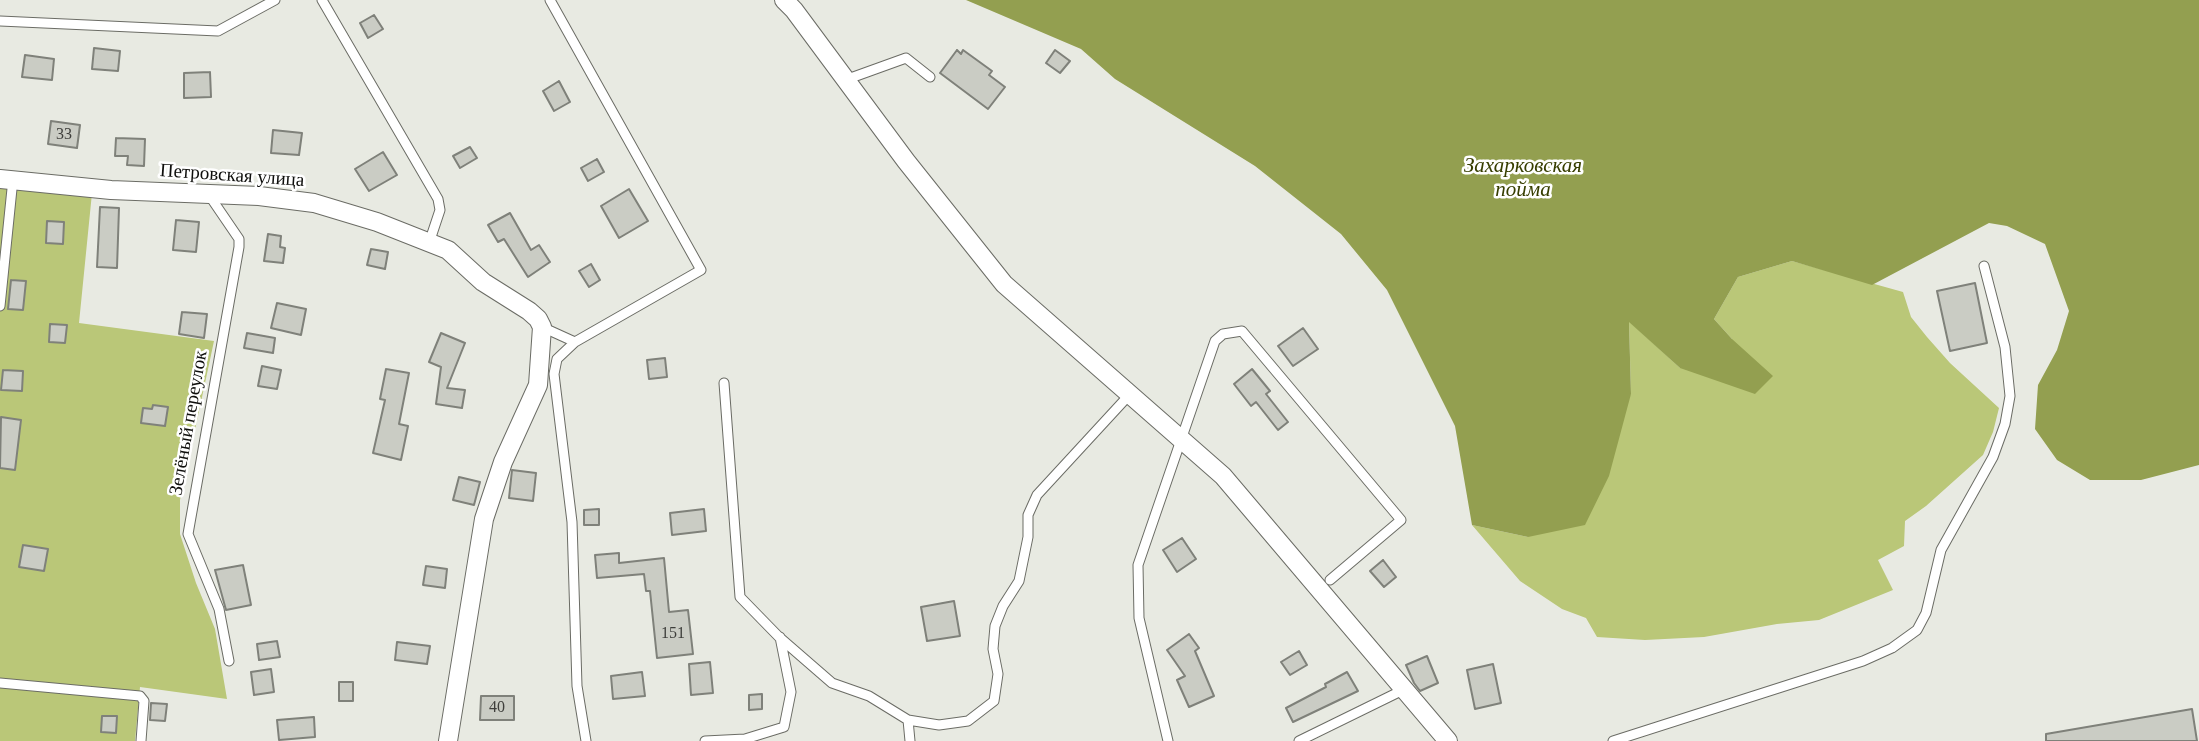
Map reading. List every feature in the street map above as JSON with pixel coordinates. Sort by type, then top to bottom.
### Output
[{"type":"street","points":[[784,0],[1003,284],[1223,476],[1448,741]]},
{"type":"street","name":"Петровская улица","points":[[7,179],[111,190],[259,196],[314,203],[377,222],[448,250],[483,282],[529,311],[542,327]]},
{"type":"street","points":[[448,741],[484,519],[502,462],[538,385],[542,327]]},
{"type":"lane","points":[[0,21],[218,32],[275,0]]},
{"type":"lane","points":[[322,0],[438,198],[440,210],[429,243]]},
{"type":"lane","points":[[550,0],[701,270],[575,342],[557,359],[554,374],[572,522],[577,686],[586,741]]},
{"type":"lane","points":[[845,80],[906,58],[930,77]]},
{"type":"lane","points":[[0,306],[7,179]]},
{"type":"lane","name":"Зелёный переулок","points":[[208,194],[239,239],[239,247],[188,534],[219,609],[229,661]]},
{"type":"lane","points":[[1613,741],[1863,661],[1892,648],[1917,630],[1926,612],[1941,550],[1993,457],[2005,424],[2010,396],[2004,347],[1984,265]]},
{"type":"lane","points":[[542,327],[575,342]]},
{"type":"lane","points":[[1168,741],[1139,618],[1138,565],[1215,341],[1223,334],[1242,331],[1401,520],[1330,580]]},
{"type":"lane","points":[[724,383],[740,597],[832,683],[869,696],[908,720],[939,725],[968,721],[994,701],[998,674],[993,649],[995,626],[1019,581],[1028,537],[1028,515],[1037,495],[1131,393]]},
{"type":"lane","points":[[705,741],[745,739],[784,727],[791,692],[779,636]]},
{"type":"lane","points":[[0,683],[140,696],[144,701],[141,741]]},
{"type":"lane","points":[[1299,741],[1403,690]]},
{"type":"lane","points":[[908,720],[910,741]]},
{"type":"shaded area","points":[[0,183],[92,193],[79,323],[214,341],[180,500],[180,534],[215,629],[227,699],[140,687],[135,741],[0,741]]},
{"type":"shaded area","points":[[1792,261],[1903,292],[1911,317],[1927,337],[1950,363],[1999,408],[1983,455],[1926,506],[1905,521],[1904,546],[1878,560],[1893,590],[1819,620],[1777,624],[1704,637],[1645,640],[1597,637],[1586,618],[1562,609],[1520,581],[1472,525],[1528,537],[1631,394],[1629,321],[1680,368],[1732,339],[1714,319],[1738,277]]},
{"type":"water","name":"Захарковская пойма","points":[[966,0],[2199,0],[2199,465],[2141,480],[2090,480],[2057,460],[2035,429],[2038,385],[2057,350],[2069,311],[2045,244],[2007,226],[1989,223],[1872,285],[1792,261],[1738,277],[1714,319],[1773,376],[1755,394],[1680,368],[1629,322],[1631,394],[1609,476],[1585,525],[1528,537],[1472,525],[1455,426],[1387,290],[1341,234],[1255,166],[1115,79],[1081,49]]},
{"type":"building","points":[[374,15],[383,29],[368,38],[360,23]]},
{"type":"building","points":[[94,48],[120,51],[118,71],[92,69]]},
{"type":"building","points":[[957,50],[961,54],[963,50],[992,71],[989,75],[1005,87],[988,109],[940,73]]},
{"type":"building","points":[[1055,50],[1070,61],[1060,73],[1046,63]]},
{"type":"building","points":[[25,55],[54,59],[52,80],[22,77]]},
{"type":"building","points":[[210,72],[211,97],[184,98],[184,73]]},
{"type":"building","points":[[559,81],[570,102],[554,111],[543,91]]},
{"type":"building","points":[[51,121],[80,125],[77,148],[48,144]]},
{"type":"building","points":[[273,130],[302,133],[299,155],[271,153]]},
{"type":"building","points":[[116,138],[145,139],[144,166],[127,165],[128,156],[115,156]]},
{"type":"building","points":[[470,147],[477,158],[460,168],[453,156]]},
{"type":"building","points":[[383,152],[397,175],[369,191],[355,169]]},
{"type":"building","points":[[597,159],[604,172],[588,181],[581,168]]},
{"type":"building","points":[[629,189],[648,221],[619,238],[601,206]]},
{"type":"building","points":[[100,207],[119,208],[117,268],[97,267]]},
{"type":"building","points":[[510,213],[531,250],[539,245],[550,262],[528,277],[504,239],[498,242],[488,225]]},
{"type":"building","points":[[176,220],[199,222],[196,252],[173,250]]},
{"type":"building","points":[[47,221],[64,222],[63,244],[46,243]]},
{"type":"building","points":[[268,234],[281,236],[280,247],[285,248],[283,263],[264,261]]},
{"type":"building","points":[[371,249],[388,252],[385,269],[367,265]]},
{"type":"building","points":[[591,264],[600,280],[589,287],[579,271]]},
{"type":"building","points":[[11,280],[26,281],[23,310],[8,309]]},
{"type":"building","points":[[1975,283],[1987,343],[1950,351],[1937,291]]},
{"type":"building","points":[[277,303],[306,309],[301,335],[271,328]]},
{"type":"building","points":[[182,312],[207,314],[204,338],[179,334]]},
{"type":"building","points":[[50,324],[67,325],[65,343],[49,342]]},
{"type":"building","points":[[1303,328],[1318,349],[1293,366],[1278,346]]},
{"type":"building","points":[[247,333],[275,338],[273,353],[244,348]]},
{"type":"building","points":[[441,333],[465,343],[447,388],[465,390],[462,408],[436,404],[441,367],[429,362]]},
{"type":"building","points":[[665,358],[667,377],[649,379],[647,360]]},
{"type":"building","points":[[262,366],[281,370],[277,389],[258,386]]},
{"type":"building","points":[[386,369],[409,373],[399,424],[408,426],[401,460],[373,453],[385,400],[380,399]]},
{"type":"building","points":[[1252,369],[1270,391],[1266,394],[1288,422],[1278,430],[1256,402],[1251,406],[1234,384]]},
{"type":"building","points":[[3,370],[23,371],[22,391],[1,390]]},
{"type":"building","points":[[153,405],[168,407],[165,426],[141,423],[143,408],[152,409]]},
{"type":"building","points":[[1,417],[21,420],[15,470],[0,468]]},
{"type":"building","points":[[512,470],[536,473],[533,501],[509,498]]},
{"type":"building","points":[[459,477],[480,482],[474,505],[453,500]]},
{"type":"building","points":[[599,509],[599,525],[584,525],[584,510]]},
{"type":"building","points":[[704,509],[706,531],[672,535],[670,513]]},
{"type":"building","points":[[1182,538],[1196,559],[1177,572],[1163,550]]},
{"type":"building","points":[[23,545],[48,549],[44,571],[19,567]]},
{"type":"building","points":[[619,553],[619,563],[664,558],[669,612],[688,610],[693,654],[657,658],[650,591],[646,591],[644,574],[597,578],[595,555]]},
{"type":"building","points":[[1383,560],[1396,577],[1384,587],[1370,571]]},
{"type":"building","points":[[243,565],[251,605],[226,610],[215,570]]},
{"type":"building","points":[[426,566],[447,569],[445,588],[423,585]]},
{"type":"building","points":[[954,601],[960,636],[927,641],[921,607]]},
{"type":"building","points":[[1189,634],[1199,648],[1195,651],[1214,696],[1189,707],[1177,680],[1185,676],[1167,650]]},
{"type":"building","points":[[277,641],[280,657],[259,660],[257,644]]},
{"type":"building","points":[[397,642],[430,646],[427,664],[395,660]]},
{"type":"building","points":[[1299,651],[1307,665],[1290,675],[1281,662]]},
{"type":"building","points":[[1427,656],[1438,683],[1420,691],[1406,665]]},
{"type":"building","points":[[710,662],[713,693],[691,695],[689,664]]},
{"type":"building","points":[[1493,664],[1501,703],[1475,709],[1467,670]]},
{"type":"building","points":[[271,669],[274,692],[254,695],[251,672]]},
{"type":"building","points":[[642,672],[645,696],[613,699],[611,676]]},
{"type":"building","points":[[1347,672],[1358,691],[1293,722],[1286,708],[1326,687],[1325,684]]},
{"type":"building","points":[[339,682],[353,682],[353,701],[339,701]]},
{"type":"building","points":[[762,694],[762,709],[749,710],[749,695]]},
{"type":"building","points":[[481,696],[514,696],[514,720],[480,720]]},
{"type":"building","points":[[151,703],[167,704],[165,721],[150,720]]},
{"type":"building","points":[[2192,709],[2197,741],[2046,741],[2046,734]]},
{"type":"building","points":[[102,716],[117,716],[116,733],[101,732]]},
{"type":"building","points":[[314,717],[315,737],[279,740],[277,720]]}]
